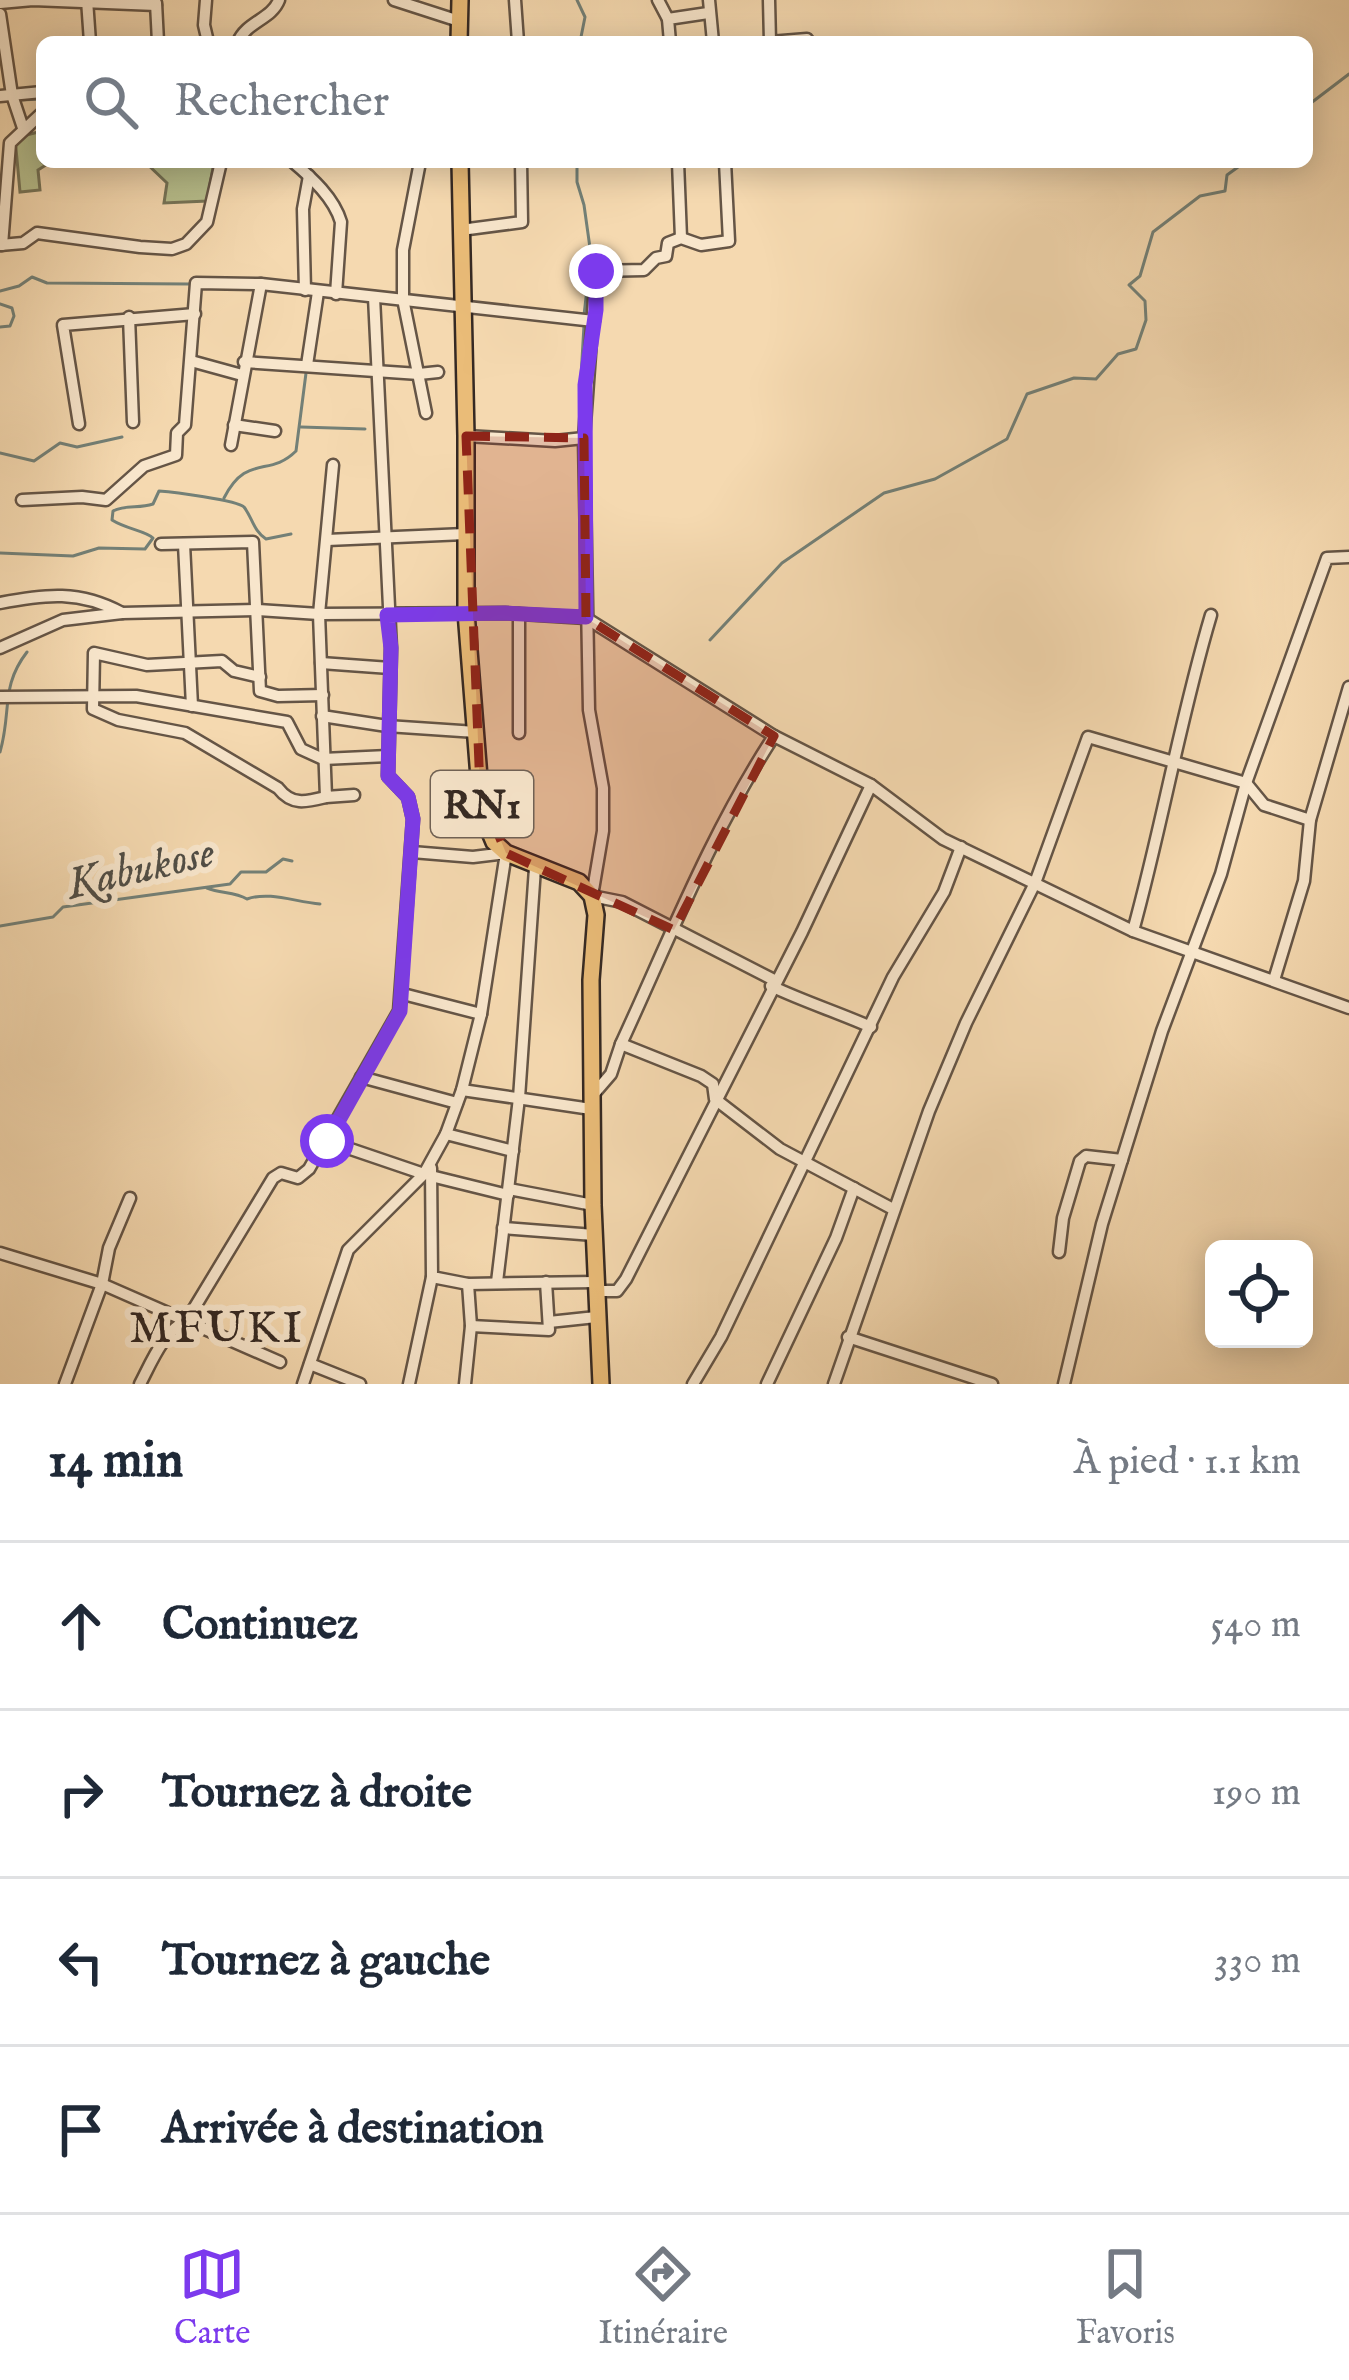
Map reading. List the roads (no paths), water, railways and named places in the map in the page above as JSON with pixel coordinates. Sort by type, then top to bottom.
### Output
[{"type":"highway","points":[[459,36],[460,0]]},
{"type":"highway","name":"RN1","points":[[460,168],[466,612],[486,823],[494,842],[506,853],[579,882],[592,896]]},
{"type":"highway","points":[[592,896],[596,915],[593,1205],[602,1384]]},
{"type":"street","points":[[206,0],[207,36]]},
{"type":"street","points":[[241,36],[276,8],[278,0]]},
{"type":"street","points":[[394,0],[459,21]]},
{"type":"street","points":[[515,0],[518,36]]},
{"type":"street","points":[[658,0],[668,19],[669,36]]},
{"type":"street","points":[[769,0],[770,36]]},
{"type":"street","points":[[87,1],[90,36]]},
{"type":"street","points":[[0,3],[156,3],[158,36]]},
{"type":"street","points":[[668,19],[709,6],[712,36]]},
{"type":"street","points":[[0,14],[6,96],[23,128]]},
{"type":"street","points":[[6,96],[36,93]]},
{"type":"street","points":[[36,118],[10,143],[1,245],[23,243],[38,233],[172,249],[186,244],[207,222],[220,168]]},
{"type":"street","points":[[300,168],[338,212],[341,222],[336,294]]},
{"type":"street","points":[[419,168],[403,250],[403,298],[426,413]]},
{"type":"street","points":[[461,230],[522,222],[520,168]]},
{"type":"street","points":[[677,168],[681,238]]},
{"type":"street","points":[[725,168],[729,241],[701,245],[681,238],[668,242],[666,256],[656,258],[644,270],[596,271],[587,320],[584,438],[589,710],[603,788],[592,896],[622,902],[821,1010],[833,1010],[871,1027]]},
{"type":"street","points":[[308,365],[312,291],[303,209],[309,176]]},
{"type":"street","points":[[22,500],[106,500],[144,466],[176,455],[177,433],[185,425],[196,283],[261,284],[587,320]]},
{"type":"street","points":[[231,445],[261,284]]},
{"type":"street","points":[[140,1384],[158,1350],[178,1324],[187,1320],[273,1178],[281,1173],[302,1177],[327,1141],[394,1023],[403,994],[412,810],[408,797],[388,776],[390,668],[374,297]]},
{"type":"street","points":[[79,424],[63,325],[195,314]]},
{"type":"street","points":[[129,317],[133,422]]},
{"type":"street","points":[[191,361],[243,368],[308,365],[438,372]]},
{"type":"street","points":[[234,425],[275,431]]},
{"type":"street","points":[[466,436],[584,438]]},
{"type":"street","points":[[326,797],[319,614],[333,465]]},
{"type":"street","points":[[327,540],[465,534]]},
{"type":"street","points":[[161,544],[253,542],[260,691],[278,696],[323,694]]},
{"type":"street","points":[[184,544],[192,706]]},
{"type":"street","points":[[1064,1384],[1096,1245],[1162,1031],[1221,874],[1246,783],[1327,558],[1349,557]]},
{"type":"street","points":[[0,603],[39,594],[94,598],[122,613]]},
{"type":"street","points":[[0,648],[63,620],[122,613],[258,610],[586,617],[774,736],[871,785],[943,839],[1133,932],[1349,1008]]},
{"type":"street","points":[[519,614],[519,733]]},
{"type":"street","points":[[1133,932],[1154,855],[1171,762],[1211,615]]},
{"type":"street","points":[[260,676],[234,671],[222,661],[147,665],[94,653],[91,697],[93,709],[118,720],[185,733],[278,788],[286,799],[300,803],[354,795]]},
{"type":"street","points":[[321,663],[390,668]]},
{"type":"street","points":[[1274,980],[1304,881],[1310,820],[1349,687]]},
{"type":"street","points":[[0,697],[136,696],[287,722],[301,749],[323,759],[388,756]]},
{"type":"street","points":[[322,716],[476,732]]},
{"type":"street","points":[[462,1090],[591,1103],[611,1074],[743,784],[774,736]]},
{"type":"street","points":[[834,1384],[893,1209],[966,1024],[1035,883],[1088,737],[1246,783],[1264,806],[1310,820]]},
{"type":"street","points":[[432,1277],[468,1284],[547,1282],[617,1291],[802,932],[871,785]]},
{"type":"street","points":[[693,1384],[714,1351],[893,977],[944,892],[961,847]]},
{"type":"street","points":[[303,1384],[348,1250],[429,1172],[462,1090],[481,1014],[506,853],[473,857],[412,852]]},
{"type":"street","points":[[497,1282],[519,1097],[536,868]]},
{"type":"street","points":[[403,994],[481,1014]]},
{"type":"street","points":[[621,1044],[701,1076],[713,1084],[715,1099],[805,1162],[893,1209]]},
{"type":"street","points":[[361,1077],[457,1103]]},
{"type":"street","points":[[446,1134],[513,1151]]},
{"type":"street","points":[[327,1141],[509,1192],[593,1205]]},
{"type":"street","points":[[1059,1252],[1063,1218],[1080,1161],[1086,1156],[1122,1160]]},
{"type":"street","points":[[409,1384],[432,1277],[429,1172]]},
{"type":"street","points":[[767,1384],[836,1238],[854,1188]]},
{"type":"street","points":[[65,1384],[130,1198]]},
{"type":"street","points":[[503,1228],[594,1235]]},
{"type":"street","points":[[0,1253],[102,1284],[280,1362]]},
{"type":"street","points":[[471,1326],[549,1330],[547,1282]]},
{"type":"street","points":[[465,1384],[471,1326],[468,1284]]},
{"type":"street","points":[[549,1322],[596,1317]]},
{"type":"street","points":[[848,1337],[964,1379],[992,1384]]},
{"type":"street","points":[[310,1364],[360,1384]]},
{"type":"waterway","points":[[577,0],[585,17],[581,36]]},
{"type":"waterway","points":[[1313,101],[1349,74]]},
{"type":"waterway","points":[[20,100],[36,99]]},
{"type":"waterway","points":[[577,168],[591,255],[584,315]]},
{"type":"waterway","points":[[710,640],[782,563],[884,493],[935,479],[1007,439],[1027,394],[1074,378],[1096,379],[1118,354],[1136,349],[1146,320],[1145,301],[1129,285],[1140,276],[1153,232],[1200,196],[1225,191],[1227,175],[1237,168]]},
{"type":"waterway","points":[[0,291],[32,277],[47,283],[189,284]]},
{"type":"waterway","points":[[0,304],[12,308],[14,316],[10,326],[0,327]]},
{"type":"waterway","points":[[581,377],[584,325]]},
{"type":"waterway","points":[[224,498],[241,475],[296,451],[306,373]]},
{"type":"waterway","points":[[301,427],[365,429]]},
{"type":"waterway","points":[[0,453],[34,461],[60,443],[77,447],[122,437]]},
{"type":"waterway","points":[[0,553],[73,556],[99,548],[145,549],[153,538],[112,520],[113,511],[153,504],[159,491],[239,504],[266,539],[291,534]]},
{"type":"waterway","points":[[0,752],[10,688],[27,652]]},
{"type":"waterway","name":"Kabukose","points":[[0,926],[53,917],[63,907],[230,884],[241,872],[266,872],[283,859],[292,861]]},
{"type":"waterway","points":[[207,888],[247,899],[274,897],[320,904]]},
{"type":"district","name":"MFUKI","points":[[217,1326]]}]
